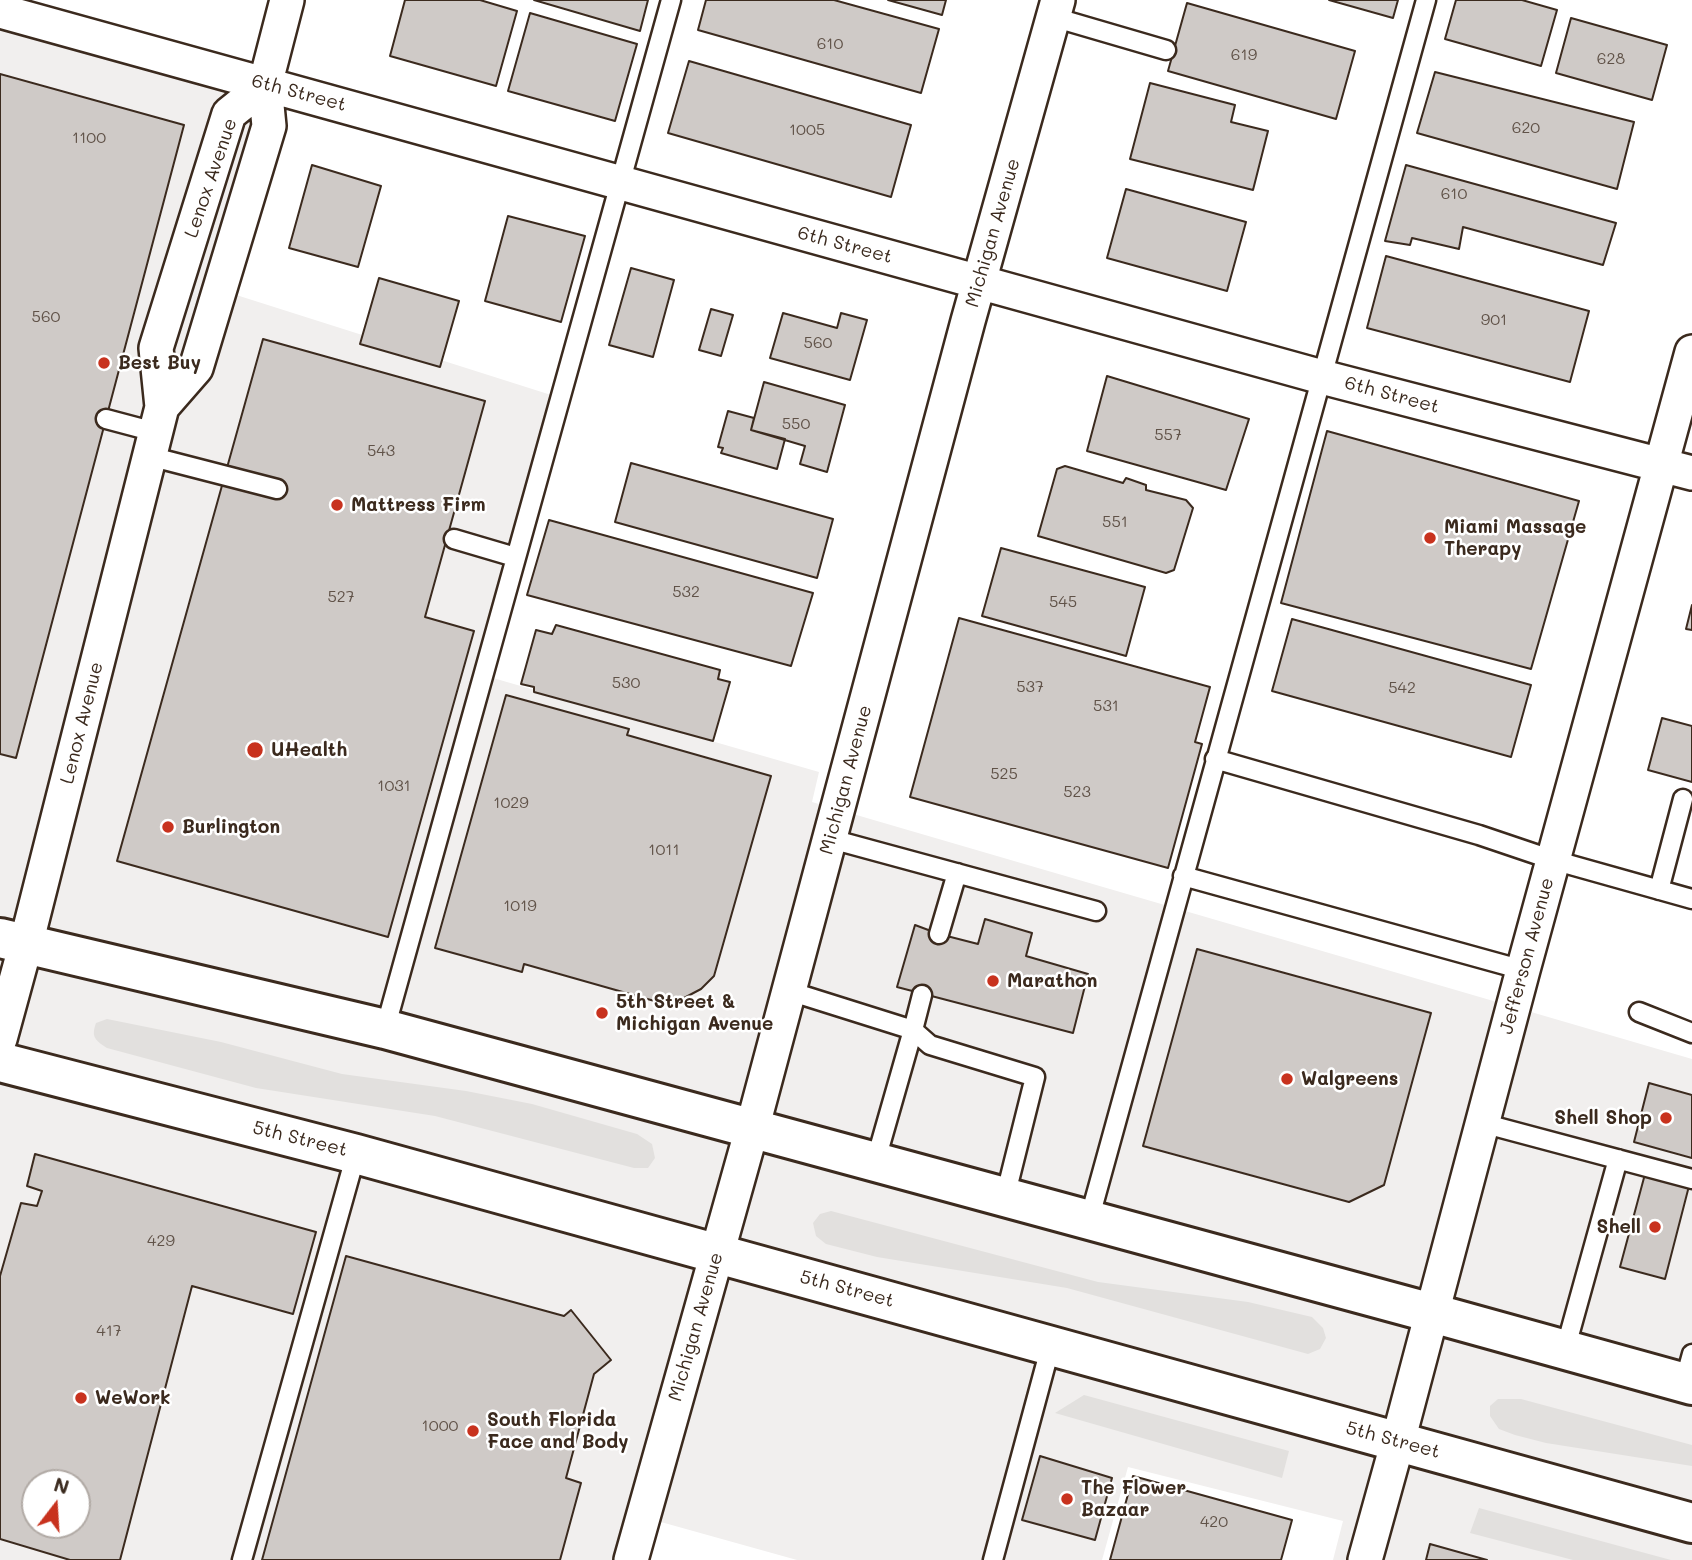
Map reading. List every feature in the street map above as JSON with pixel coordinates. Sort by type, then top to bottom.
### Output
[{"type":"main road","points":[[13,941],[385,1029],[1565,1350],[1690,1374]]},
{"type":"main road","name":"5th Street","points":[[0,1062],[356,1154],[1692,1523]]},
{"type":"street","name":"Lenox Avenue","points":[[156,432],[196,368],[269,126],[265,85],[287,0]]},
{"type":"street","name":"Michigan Avenue","points":[[631,1560],[752,1129],[979,281],[1056,9]]},
{"type":"street","name":"6th Street","points":[[0,11],[1322,377],[1676,469]]},
{"type":"street","name":"Lenox Avenue","points":[[0,1039],[13,941],[156,432],[156,348],[229,114],[265,85]]},
{"type":"street","name":"Jefferson Avenue","points":[[1365,1560],[1553,860],[1676,469],[1692,352]]},
{"type":"lane","points":[[385,1029],[671,0]]},
{"type":"lane","points":[[1089,1220],[1426,0]]},
{"type":"lane","points":[[1056,9],[1166,50]]},
{"type":"lane","points":[[106,419],[156,432],[277,489]]},
{"type":"lane","points":[[454,539],[515,557]]},
{"type":"lane","points":[[1215,759],[1692,899]]},
{"type":"lane","points":[[1659,890],[1683,799]]},
{"type":"lane","points":[[831,839],[1096,911]]},
{"type":"lane","points":[[939,934],[957,873]]},
{"type":"lane","points":[[1183,876],[1523,970]]},
{"type":"lane","points":[[789,991],[913,1030],[930,1045],[1035,1077],[1005,1197]]},
{"type":"lane","points":[[876,1163],[922,995]]},
{"type":"lane","points":[[1639,1012],[1692,1033]]},
{"type":"lane","points":[[1482,1123],[1692,1179]]},
{"type":"lane","points":[[242,1560],[356,1154]]},
{"type":"lane","points":[[1565,1350],[1618,1159]]},
{"type":"lane","points":[[993,1560],[1051,1345]]},
{"type":"shaded area","points":[[0,31],[288,104],[230,293],[570,401],[493,678],[819,772],[812,802],[1692,1059],[1692,1560],[1333,1560],[1343,1521],[1128,1467],[1102,1560],[797,1560],[643,1517],[631,1560],[0,1560]]},
{"type":"shaded area","points":[[107,1019],[221,1042],[342,1074],[466,1091],[532,1104],[637,1134],[652,1144],[655,1158],[648,1168],[634,1168],[435,1116],[256,1088],[107,1048],[97,1040],[94,1032],[96,1023]]},
{"type":"shaded area","points":[[831,1211],[1098,1282],[1248,1302],[1312,1317],[1323,1328],[1326,1338],[1320,1349],[1308,1354],[1067,1288],[877,1257],[826,1244],[816,1236],[813,1223],[820,1214]]},
{"type":"shaded area","points":[[1084,1395],[1289,1451],[1282,1478],[1055,1413]]},
{"type":"shaded area","points":[[1498,1399],[1521,1399],[1692,1445],[1692,1466],[1546,1443],[1515,1435],[1499,1429],[1490,1416],[1490,1406]]},
{"type":"shaded area","points":[[1479,1508],[1671,1560],[1573,1560],[1470,1533]]},
{"type":"building","points":[[405,0],[480,0],[517,11],[496,86],[390,56]]},
{"type":"building","points":[[534,0],[648,0],[640,31]]},
{"type":"building","points":[[706,0],[834,0],[939,29],[921,93],[698,30]]},
{"type":"building","points":[[888,0],[946,0],[942,15]]},
{"type":"building","points":[[1329,0],[1398,0],[1393,18]]},
{"type":"building","points":[[1456,0],[1522,0],[1557,10],[1541,66],[1445,39]]},
{"type":"building","points":[[1187,3],[1355,51],[1336,119],[1168,71]]},
{"type":"building","points":[[530,13],[637,44],[615,121],[508,91]]},
{"type":"building","points":[[1571,18],[1667,45],[1652,100],[1556,73]]},
{"type":"building","points":[[689,61],[911,125],[891,197],[668,133]]},
{"type":"building","points":[[1435,72],[1634,122],[1617,189],[1417,133]]},
{"type":"building","points":[[0,74],[184,125],[16,758],[0,754]]},
{"type":"building","points":[[1150,83],[1235,105],[1231,122],[1268,131],[1253,190],[1130,159]]},
{"type":"building","points":[[312,165],[381,186],[358,267],[289,248]]},
{"type":"building","points":[[1406,165],[1616,223],[1603,265],[1463,227],[1459,249],[1412,238],[1410,245],[1385,241]]},
{"type":"building","points":[[1126,189],[1246,222],[1227,291],[1107,258]]},
{"type":"building","points":[[508,216],[585,236],[561,322],[485,301]]},
{"type":"building","points":[[1386,256],[1589,311],[1570,382],[1367,328]]},
{"type":"building","points":[[631,268],[674,280],[653,357],[609,345]]},
{"type":"building","points":[[379,278],[459,301],[440,367],[360,344]]},
{"type":"building","points":[[711,309],[733,315],[721,356],[699,350]]},
{"type":"building","points":[[783,313],[837,328],[841,313],[867,320],[850,380],[770,358]]},
{"type":"building","points":[[263,339],[485,401],[425,617],[474,631],[388,937],[117,861]]},
{"type":"building","points":[[1107,376],[1249,419],[1226,490],[1087,451]]},
{"type":"building","points":[[764,382],[845,405],[827,472],[800,464],[805,446],[751,430]]},
{"type":"building","points":[[728,411],[754,418],[751,430],[785,439],[777,469],[721,453],[723,448],[718,447]]},
{"type":"building","points":[[1327,431],[1579,501],[1531,669],[1281,603]]},
{"type":"building","points":[[631,463],[833,519],[817,578],[615,522]]},
{"type":"building","points":[[1065,466],[1123,483],[1126,478],[1146,485],[1146,490],[1186,500],[1193,508],[1174,570],[1166,573],[1038,536],[1057,469]]},
{"type":"building","points":[[549,520],[813,593],[791,666],[527,595]]},
{"type":"building","points":[[1001,548],[1145,587],[1126,656],[982,616]]},
{"type":"building","points":[[1692,605],[1692,630],[1686,629]]},
{"type":"building","points":[[959,618],[1210,687],[1195,742],[1202,744],[1168,868],[910,797]]},
{"type":"building","points":[[1292,619],[1531,685],[1511,757],[1272,691]]},
{"type":"building","points":[[556,625],[720,670],[718,679],[730,682],[713,741],[534,692],[534,687],[521,684],[536,630],[552,634]]},
{"type":"building","points":[[506,695],[629,729],[627,735],[771,776],[714,976],[701,989],[684,998],[658,1002],[524,964],[522,972],[435,948]]},
{"type":"building","points":[[1662,718],[1692,726],[1692,782],[1648,770]]},
{"type":"building","name":"Marathon","points":[[985,919],[1032,933],[1026,956],[1088,974],[1073,1033],[897,987],[915,925],[978,944]]},
{"type":"building","name":"Walgreens","points":[[1197,949],[1431,1013],[1384,1185],[1349,1202],[1143,1146]]},
{"type":"building","name":"Shell Shop","points":[[1649,1083],[1692,1095],[1692,1158],[1634,1142]]},
{"type":"building","name":"WeWork","points":[[35,1154],[316,1232],[293,1314],[192,1286],[120,1560],[70,1560],[0,1539],[0,1276],[21,1203],[37,1206],[42,1191],[27,1186]]},
{"type":"building","name":"Shell","points":[[1645,1174],[1689,1186],[1665,1279],[1620,1267]]},
{"type":"building","points":[[346,1256],[564,1316],[571,1310],[611,1360],[594,1374],[566,1478],[581,1483],[560,1560],[262,1560]]},
{"type":"building","name":"The Flower Bazaar","points":[[1040,1456],[1112,1478],[1095,1540],[1022,1520]]},
{"type":"building","points":[[1133,1476],[1292,1520],[1281,1560],[1110,1560]]},
{"type":"building","points":[[1430,1544],[1487,1560],[1426,1560]]},
{"type":"place","name":"Best Buy","points":[[104,363]]},
{"type":"place","name":"Mattress Firm","points":[[337,505]]},
{"type":"place","name":"Miami Massage Therapy","points":[[1430,538]]},
{"type":"place","name":"UHealth","points":[[255,750]]},
{"type":"place","name":"Burlington","points":[[168,827]]},
{"type":"place","name":"Marathon","points":[[993,981]]},
{"type":"place","name":"5th Street & Michigan Avenue","points":[[602,1013]]},
{"type":"place","name":"Walgreens","points":[[1287,1079]]},
{"type":"place","name":"Shell Shop","points":[[1666,1118]]},
{"type":"place","name":"Shell","points":[[1655,1227]]},
{"type":"place","name":"WeWork","points":[[81,1398]]},
{"type":"place","name":"South Florida Face and Body","points":[[473,1431]]},
{"type":"place","name":"The Flower Bazaar","points":[[1067,1499]]}]
